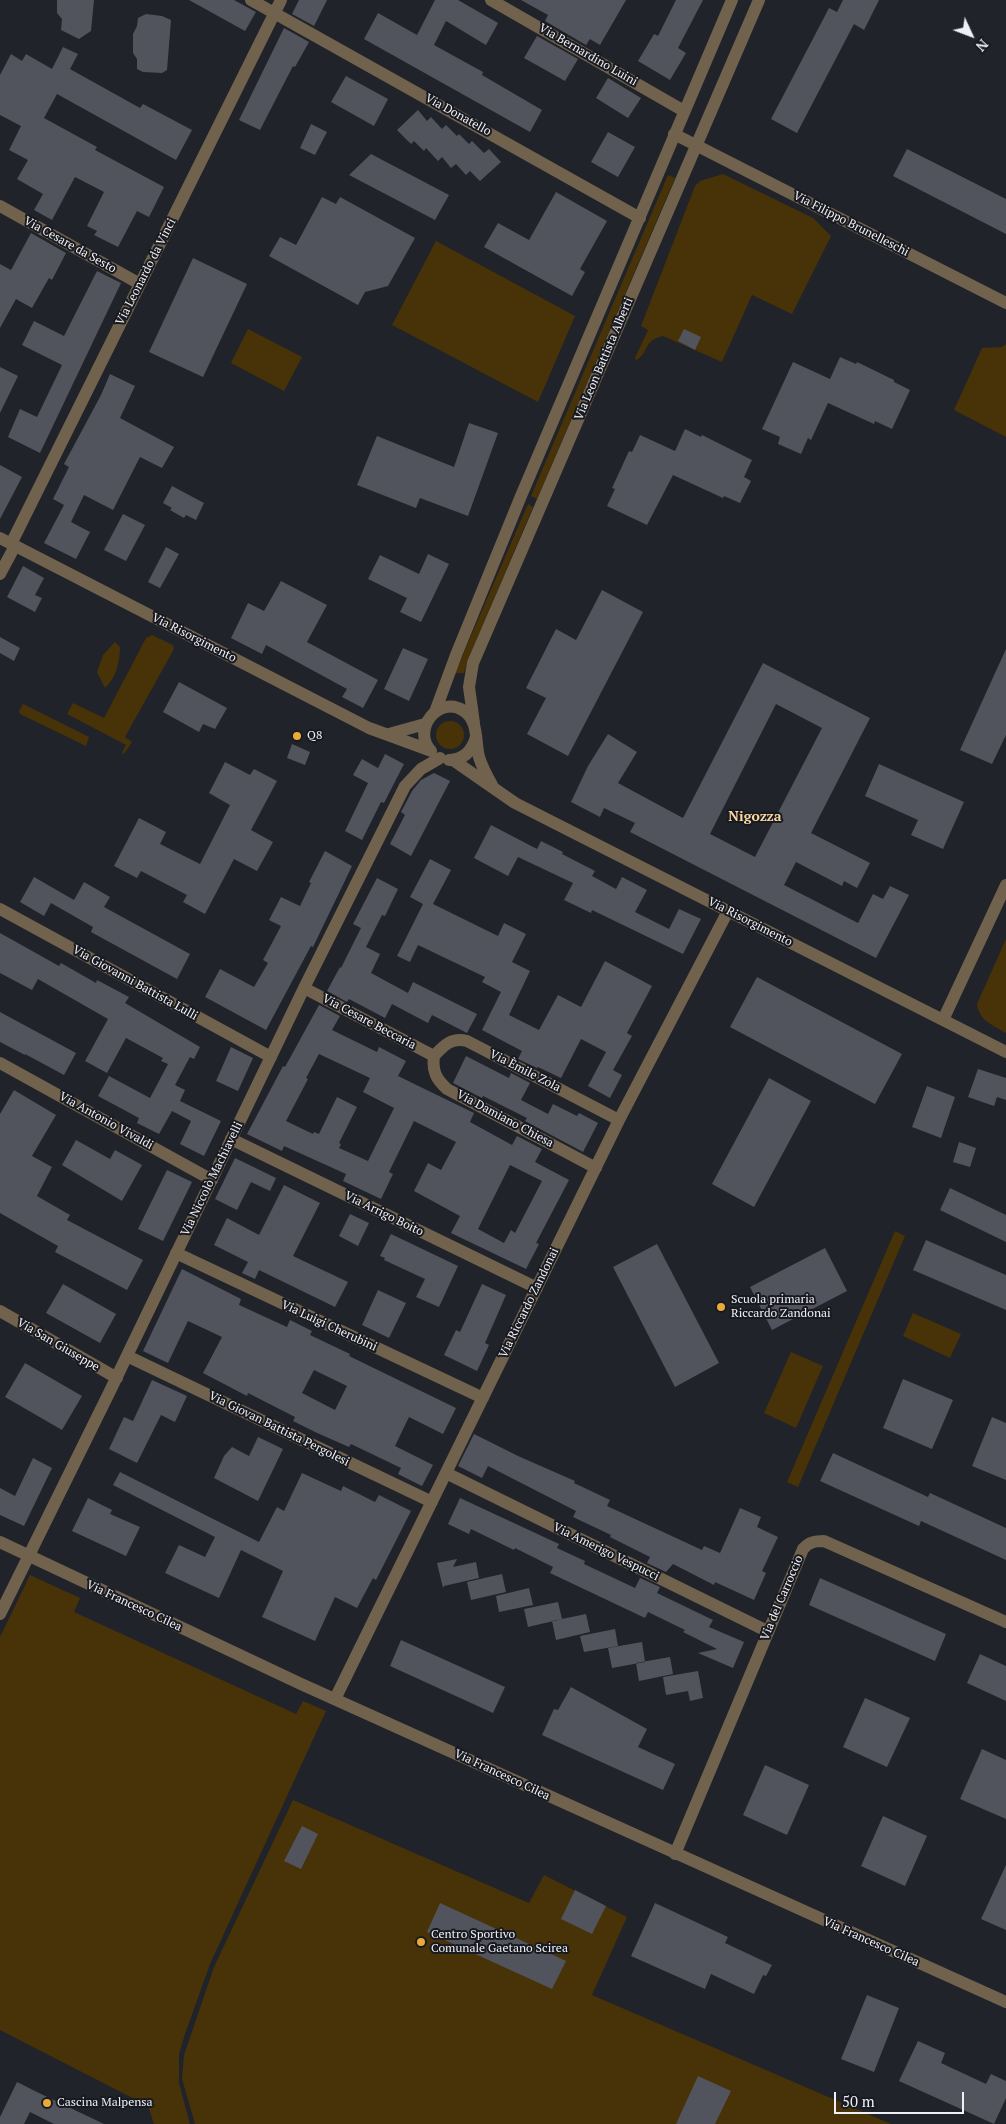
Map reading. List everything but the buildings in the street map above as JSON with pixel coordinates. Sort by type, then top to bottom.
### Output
[{"type":"street","name":"Via Donatello","points":[[251,0],[640,218]]},
{"type":"street","name":"Via Leonardo da Vinci","points":[[0,574],[9,543],[281,0]]},
{"type":"street","name":"Via Bernardino Luini","points":[[492,0],[684,111]]},
{"type":"street","name":"Via Leon Battista Alberti","points":[[435,712],[520,496],[640,218],[678,136],[684,111],[732,0]]},
{"type":"street","name":"Via Leon Battista Alberti","points":[[474,723],[469,687],[473,663],[759,0]]},
{"type":"street","points":[[678,136],[708,72],[717,44],[714,40]]},
{"type":"street","name":"Via Filippo Brunelleschi","points":[[678,136],[1006,303]]},
{"type":"street","name":"Via Cesare da Sesto","points":[[0,206],[140,284]]},
{"type":"street","name":"Via Risorgimento","points":[[9,543],[369,728],[429,750]]},
{"type":"street","points":[[389,734],[425,724],[435,712],[442,708],[458,708],[464,711],[474,723],[480,757],[488,778],[495,789]]},
{"type":"street","points":[[425,724],[424,738],[429,750],[440,758],[453,760],[468,752],[474,746],[476,737]]},
{"type":"street","name":"Via Niccolò Machiavelli","points":[[0,1614],[117,1378],[304,988],[405,786],[421,769],[440,758]]},
{"type":"street","name":"Via Risorgimento","points":[[453,760],[515,802],[1006,1052]]},
{"type":"street","points":[[943,1020],[1006,885]]},
{"type":"street","name":"Via Giovanni Battista Lulli","points":[[0,909],[271,1057]]},
{"type":"street","name":"Via Riccardo Zandonai","points":[[335,1698],[619,1120],[728,911]]},
{"type":"street","name":"Via Cesare Beccaria","points":[[304,988],[434,1056]]},
{"type":"street","name":"Via Èmile Zola","points":[[434,1056],[448,1042],[461,1039],[467,1041],[619,1120]]},
{"type":"street","name":"Via Damiano Chiesa","points":[[434,1056],[436,1078],[447,1089],[596,1168]]},
{"type":"street","name":"Via Antonio Vivaldi","points":[[0,1063],[212,1180]]},
{"type":"street","name":"Via Arrigo Boito","points":[[231,1139],[537,1288]]},
{"type":"street","name":"Via Luigi Cherubini","points":[[176,1253],[482,1398]]},
{"type":"street","name":"Via San Giuseppe","points":[[0,1311],[117,1378]]},
{"type":"street","name":"Via Giovan Battista Pergolesi","points":[[127,1356],[432,1502]]},
{"type":"street","name":"Via Amerigo Vespucci","points":[[446,1474],[767,1631]]},
{"type":"street","name":"Via del Carroccio","points":[[675,1854],[767,1631],[803,1549],[807,1544],[814,1541],[824,1541],[1006,1622]]},
{"type":"street","name":"Via Francesco Cilea","points":[[0,1542],[675,1854],[1006,2002]]},
{"type":"shaded area","points":[[723,174],[813,218],[831,236],[792,314],[752,295],[722,362],[663,336],[652,340],[640,358],[636,360],[635,358],[648,330],[641,326],[695,186],[700,181]]},
{"type":"shaded area","points":[[668,175],[675,178],[537,499],[531,496]]},
{"type":"shaded area","points":[[436,241],[575,316],[538,402],[392,325]]},
{"type":"shaded area","points":[[248,329],[302,357],[284,391],[231,363]]},
{"type":"shaded area","points":[[1006,344],[1006,437],[954,410],[982,348],[1002,347]]},
{"type":"shaded area","points":[[528,504],[533,507],[469,657],[464,673],[455,673]]},
{"type":"shaded area","points":[[152,635],[173,645],[174,649],[125,737],[132,742],[124,754],[122,753],[126,745],[67,714],[73,703],[104,718],[146,638]]},
{"type":"shaded area","points":[[115,642],[120,647],[118,664],[115,675],[105,688],[97,672],[103,655]]},
{"type":"shaded area","points":[[23,704],[89,737],[86,746],[20,714],[19,711]]},
{"type":"shaded area","points":[[450,721],[460,725],[464,735],[460,745],[450,749],[440,745],[436,735],[440,725]]},
{"type":"shaded area","points":[[1006,939],[1006,1033],[984,1019],[978,1010],[977,1004]]},
{"type":"shaded area","points":[[895,1231],[905,1236],[798,1487],[787,1482]]},
{"type":"shaded area","points":[[913,1313],[961,1334],[950,1358],[903,1336]]},
{"type":"shaded area","points":[[791,1352],[823,1366],[796,1428],[764,1413]]},
{"type":"shaded area","points":[[30,1575],[80,1598],[74,1612],[296,1714],[303,1701],[326,1711],[210,1964],[185,2034],[179,2054],[179,2083],[190,2124],[154,2124],[148,2106],[0,2030],[0,1637]]},
{"type":"shaded area","name":"Centro Sportivo Comunale Gaetano Scirea","points":[[293,1800],[529,1903],[544,1875],[627,1917],[592,1995],[891,2124],[195,2124],[182,2079],[184,2055],[214,1967]]},
{"type":"place","name":"Q8","points":[[297,736]]},
{"type":"place","name":"Scuola primaria Riccardo Zandonai","points":[[721,1307]]},
{"type":"place","name":"Centro Sportivo Comunale Gaetano Scirea","points":[[421,1942]]},
{"type":"place","name":"Cascina Malpensa","points":[[47,2103]]},
{"type":"district","name":"Nigozza","points":[[755,817]]}]
